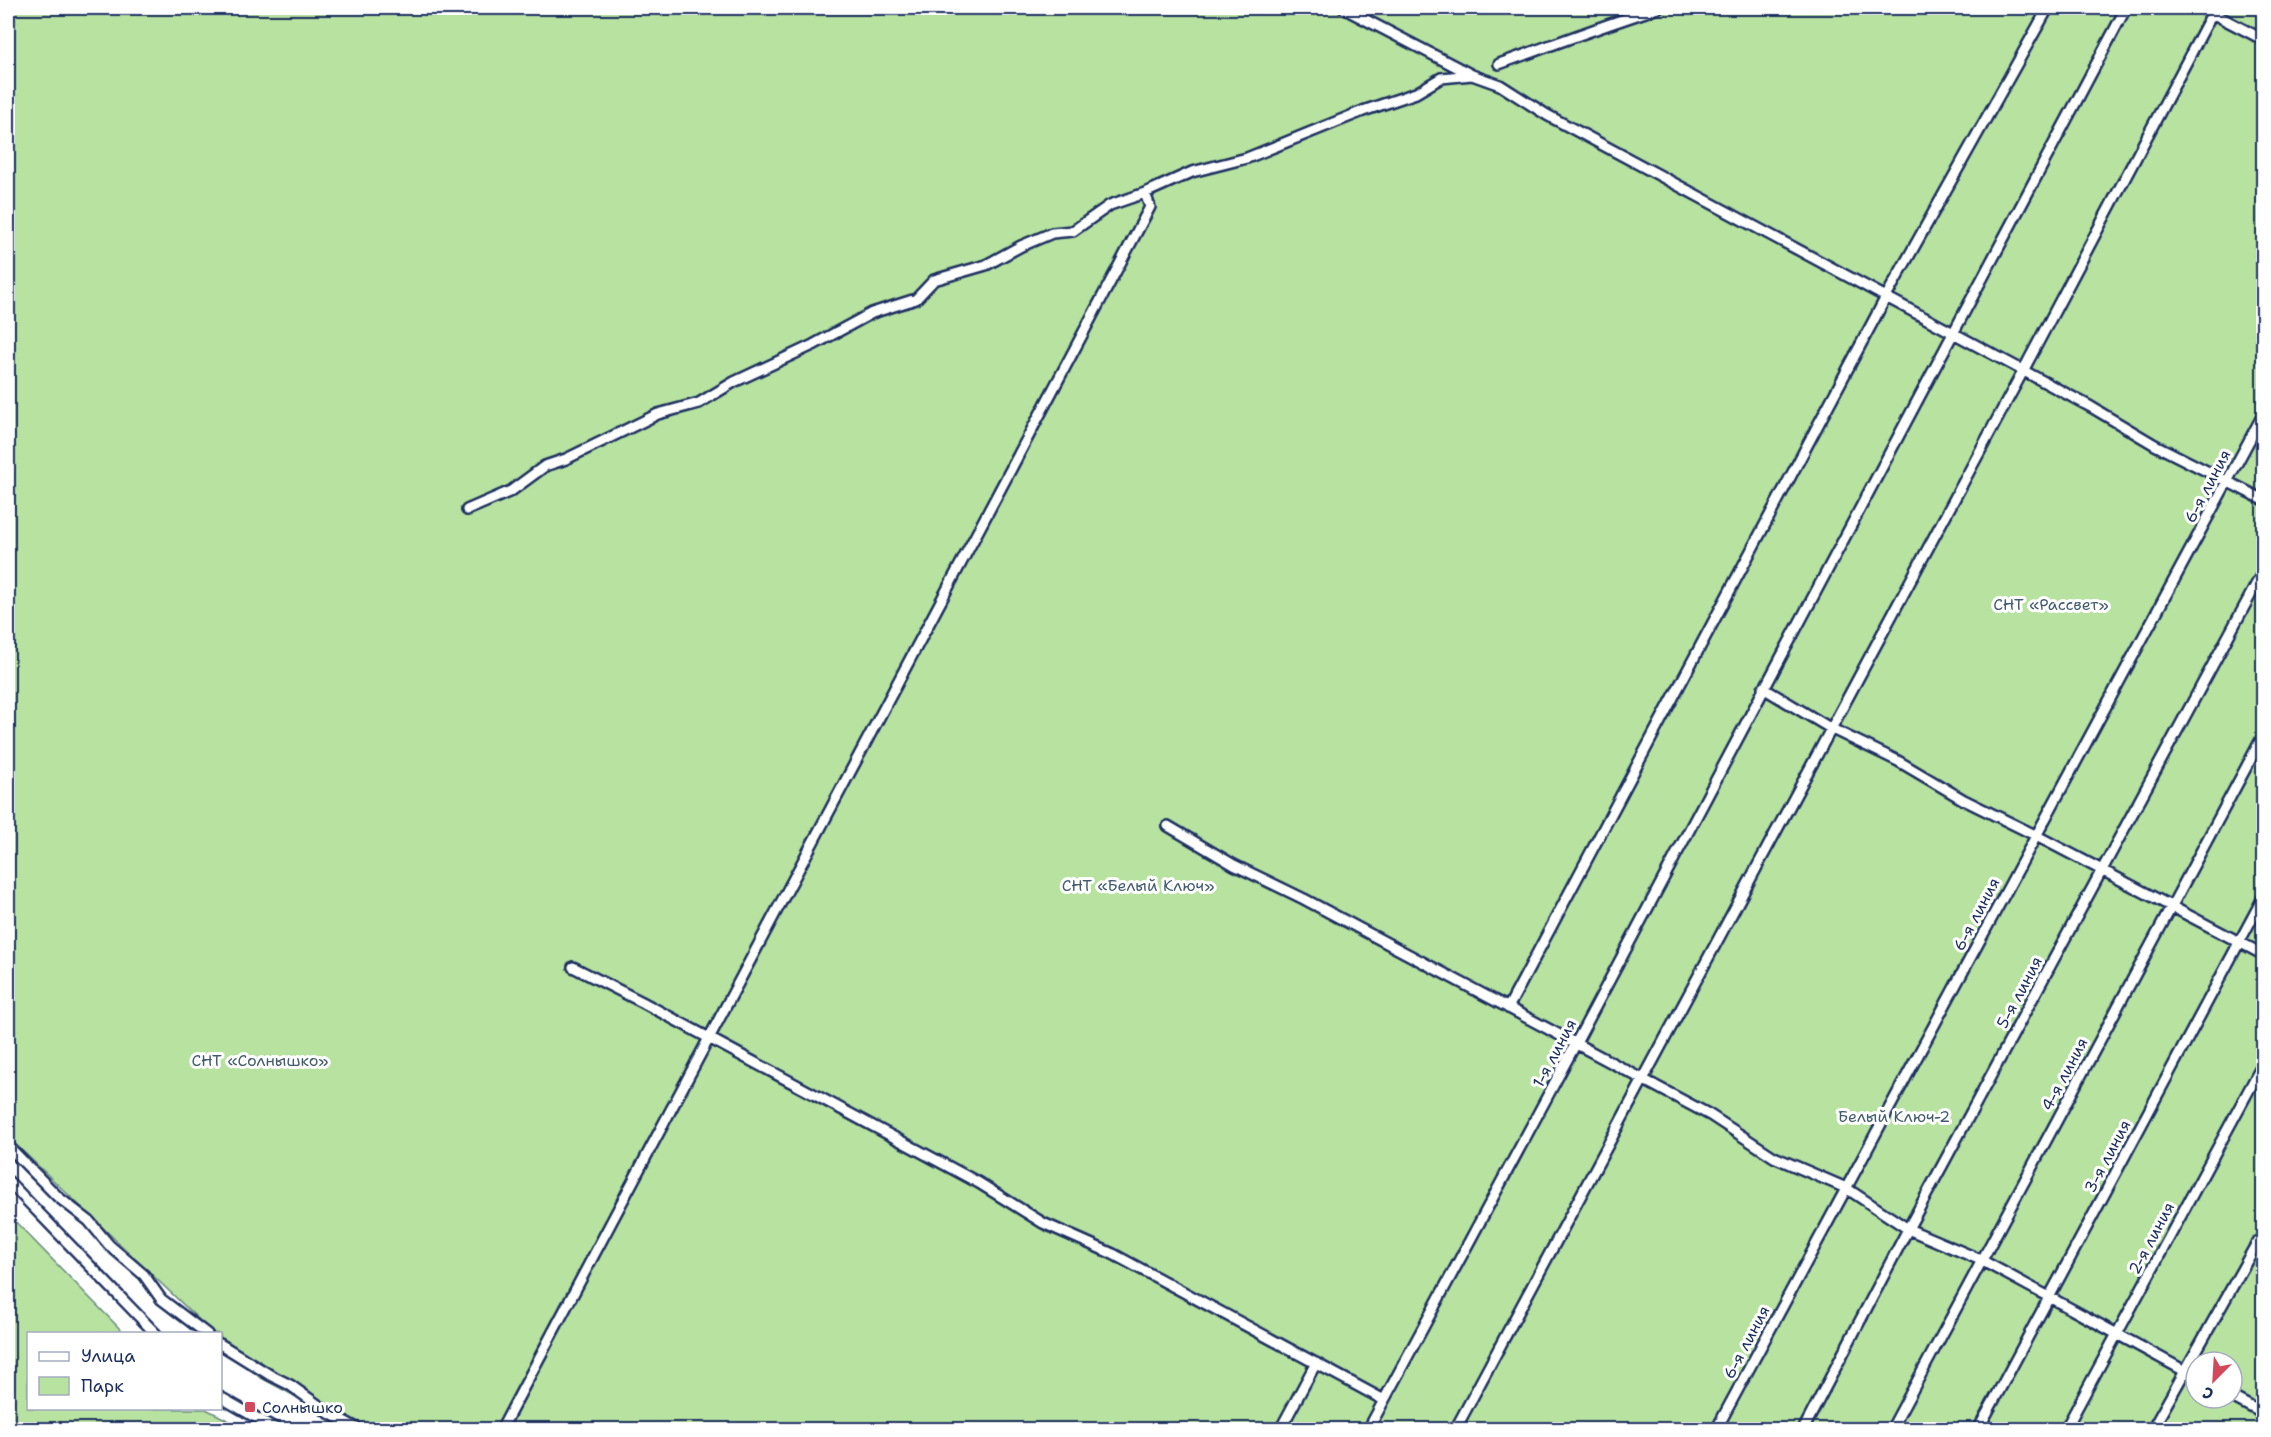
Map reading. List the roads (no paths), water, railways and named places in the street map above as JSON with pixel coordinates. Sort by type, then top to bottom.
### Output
[{"type":"street","points":[[1343,8],[1472,75],[1500,85],[1547,115],[2091,407],[2155,445],[2264,500]]},
{"type":"street","points":[[1499,64],[1578,36],[1594,28],[1658,8]]},
{"type":"street","points":[[1508,1008],[1886,297],[2048,8]]},
{"type":"street","name":"1-я линия","points":[[1368,1430],[2126,8]]},
{"type":"street","points":[[2202,8],[2214,10],[2264,40]]},
{"type":"street","points":[[1455,1430],[2214,10]]},
{"type":"street","points":[[467,510],[511,491],[545,466],[566,459],[658,414],[699,403],[734,382],[813,345],[872,313],[916,299],[934,280],[986,266],[1021,246],[1052,233],[1073,231],[1110,204],[1144,193],[1192,172],[1247,158],[1363,111],[1416,93],[1441,78],[1472,75]]},
{"type":"street","points":[[501,1430],[1150,207],[1144,193]]},
{"type":"street","name":"6-я линия","points":[[1716,1430],[2264,412]]},
{"type":"street","name":"5-я линия","points":[[1803,1430],[1908,1229],[2264,570]]},
{"type":"street","points":[[1763,688],[1830,728],[1898,761],[1964,800],[2264,955]]},
{"type":"street","name":"4-я линия","points":[[1891,1430],[2264,734]]},
{"type":"street","points":[[1168,826],[1234,865],[1304,899],[1710,1115],[1774,1157],[1846,1188],[1908,1229],[1981,1260],[2184,1370],[2152,1430]]},
{"type":"street","name":"3-я линия","points":[[1978,1430],[2264,896]]},
{"type":"street","points":[[573,967],[979,1183],[1043,1223],[1113,1254],[1384,1400]]},
{"type":"street","name":"2-я линия","points":[[2065,1430],[2264,1062]]},
{"type":"street","points":[[8,1146],[58,1197],[89,1221],[109,1245],[144,1275],[161,1299],[204,1332]]},
{"type":"street","points":[[8,1181],[154,1332]]},
{"type":"street","points":[[2195,1350],[2258,1241]]},
{"type":"street","points":[[222,1345],[360,1430]]},
{"type":"street","points":[[1280,1430],[1316,1363]]},
{"type":"street","points":[[222,1397],[278,1430]]},
{"type":"street","points":[[2244,1403],[2264,1414]]},
{"type":"place","name":"Солнышко","points":[[250,1407]]},
{"type":"park label","name":"СНТ «Рассвет»","points":[[2051,604]]},
{"type":"park label","name":"СНТ «Белый Ключ»","points":[[1138,885]]},
{"type":"park label","name":"СНТ «Солнышко»","points":[[260,1060]]},
{"type":"park label","name":"Белый Ключ-2","points":[[1894,1116]]}]
